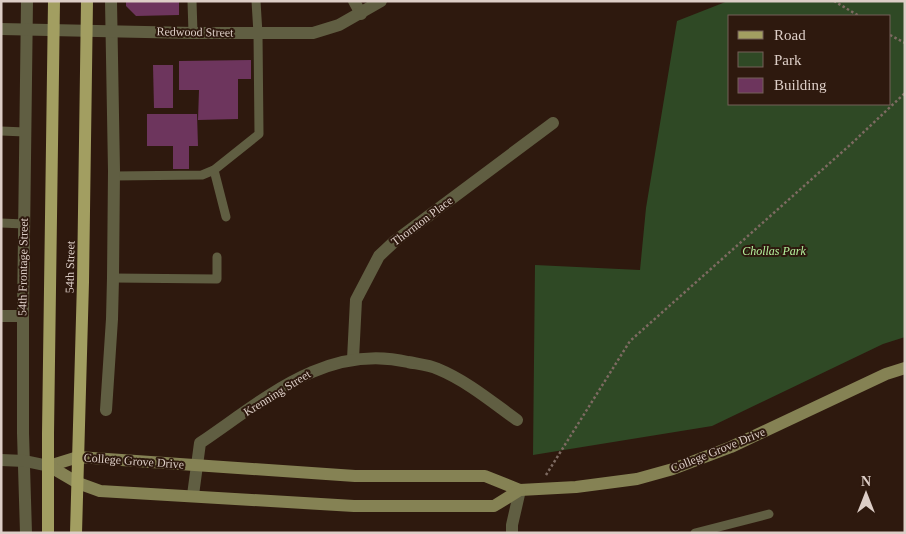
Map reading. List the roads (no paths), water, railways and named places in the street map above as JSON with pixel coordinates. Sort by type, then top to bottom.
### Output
[{"type":"main road","name":"54th Street","points":[[48,533],[54,1]]},
{"type":"main road","name":"54th Street","points":[[76,533],[83,282],[87,1]]},
{"type":"main road","name":"College Grove Drive","points":[[49,466],[78,457],[355,476],[485,476],[520,490],[576,487],[637,479],[673,469],[731,447],[886,374],[905,368]]},
{"type":"main road","name":"College Grove Drive","points":[[49,466],[78,483],[100,491],[354,506],[494,506],[520,490]]},
{"type":"street","name":"54th Frontage Street","points":[[26,533],[22,316],[28,1]]},
{"type":"street","points":[[106,410],[113,278],[114,176],[111,1]]},
{"type":"street","points":[[354,1],[361,14]]},
{"type":"street","name":"Redwood Street","points":[[1,29],[258,34],[313,32],[339,25],[381,1]]},
{"type":"street","name":"Thornton Place","points":[[353,359],[356,300],[379,256],[395,241],[553,123]]},
{"type":"street","points":[[1,316],[22,316]]},
{"type":"street","name":"Krenning Street","points":[[192,496],[200,443],[296,378],[322,367],[353,359],[395,359],[436,368],[464,381],[517,420]]},
{"type":"street","points":[[1,460],[24,461],[49,466]]},
{"type":"street","points":[[512,533],[520,490]]},
{"type":"lane","points":[[192,1],[193,33]]},
{"type":"lane","points":[[114,176],[202,175],[214,170],[258,134],[258,34],[256,1]]},
{"type":"lane","points":[[1,131],[25,132]]},
{"type":"lane","points":[[214,170],[226,217]]},
{"type":"lane","points":[[1,223],[24,224]]},
{"type":"lane","points":[[113,278],[218,279],[217,258]]},
{"type":"lane","points":[[695,533],[770,514]]},
{"type":"park label","name":"Chollas Park","points":[[774,251]]}]
